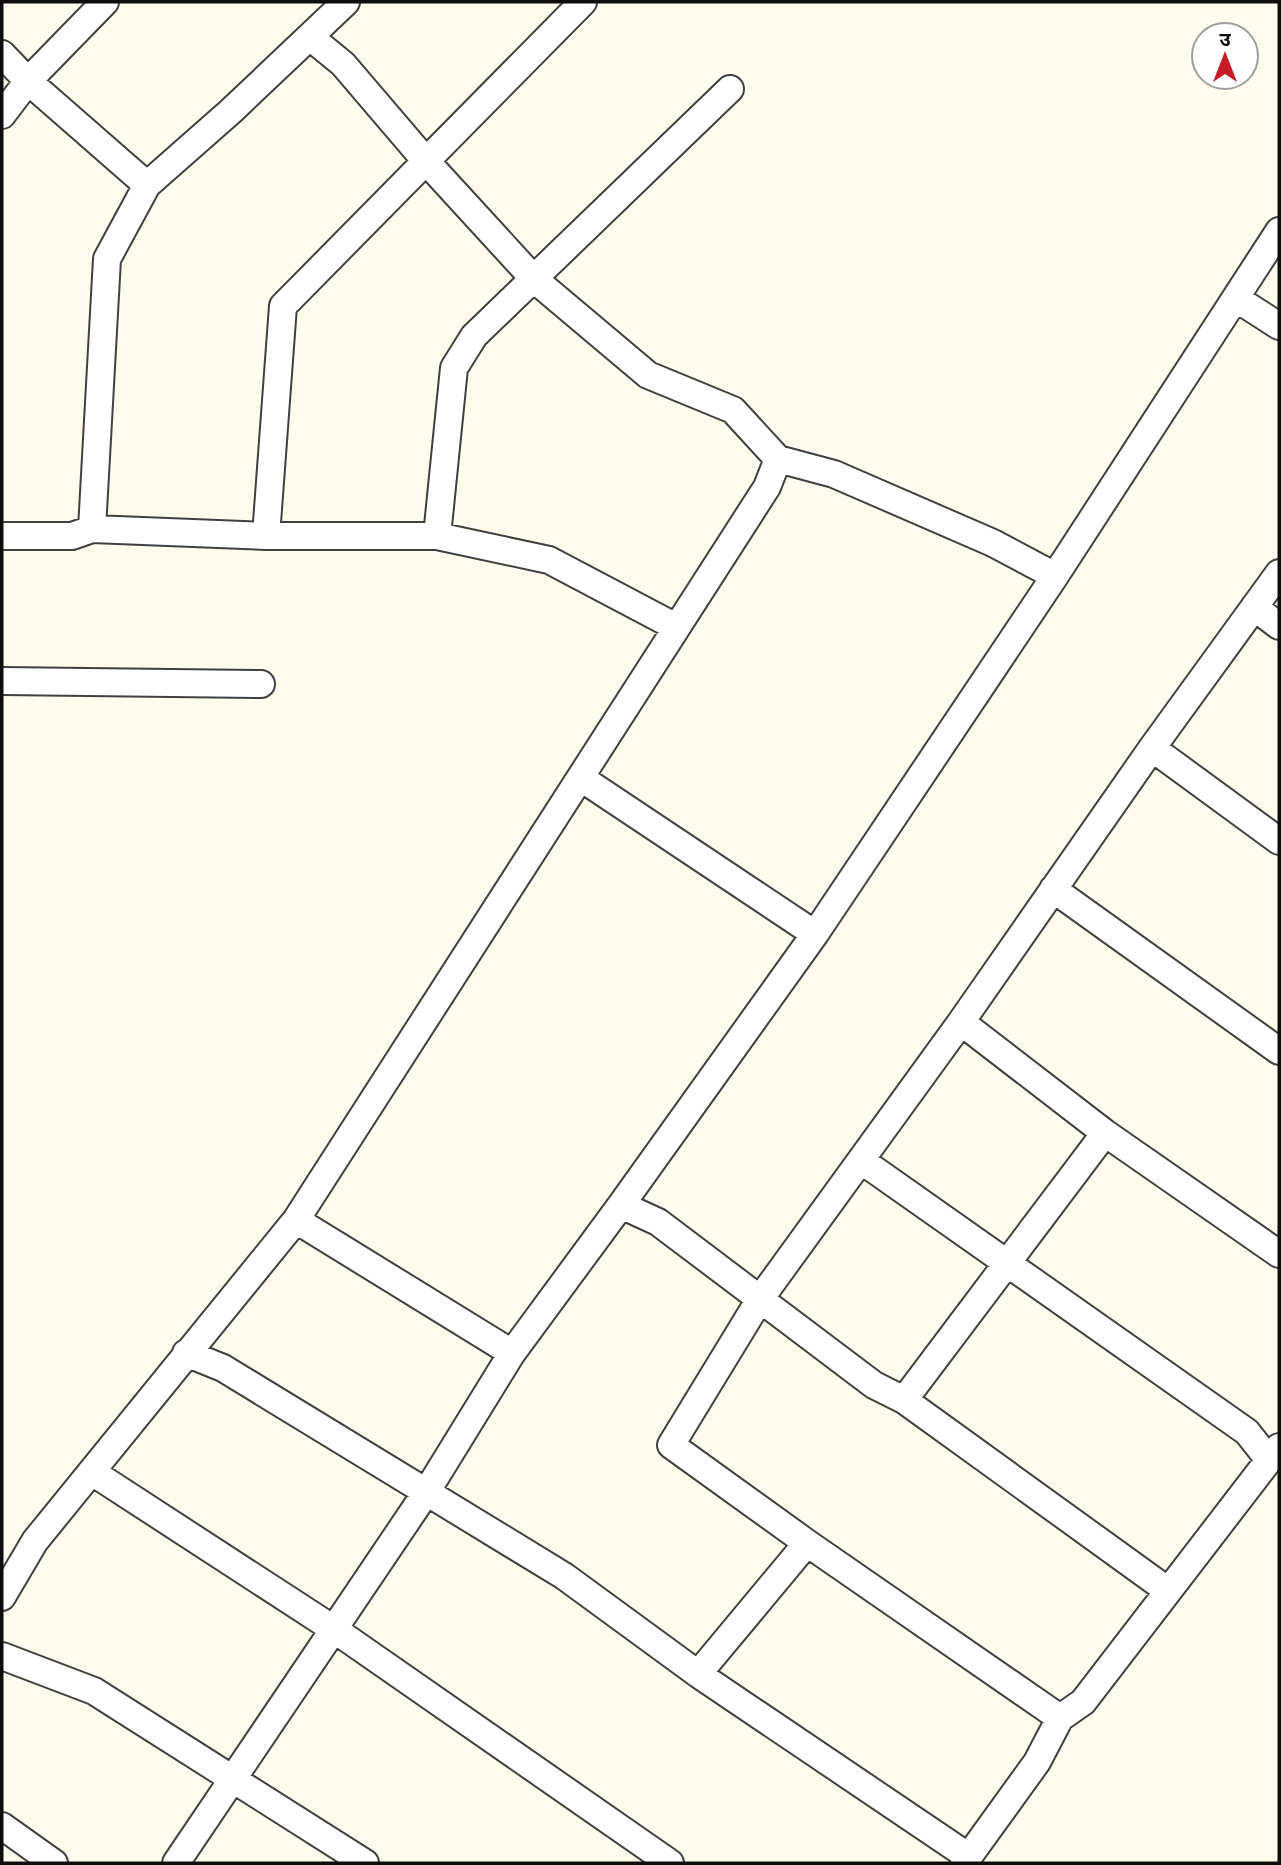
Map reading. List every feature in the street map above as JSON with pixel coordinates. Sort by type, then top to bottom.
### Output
[{"type":"street","points":[[2,115],[28,81],[105,2]]},
{"type":"street","points":[[92,528],[107,260],[147,185],[231,111],[346,2]]},
{"type":"street","points":[[266,536],[283,306],[583,2]]},
{"type":"street","points":[[310,37],[343,64],[425,160],[534,279],[648,375],[733,410],[778,459],[834,474],[993,543],[1055,576]]},
{"type":"street","points":[[2,54],[28,81],[147,185]]},
{"type":"street","points":[[437,536],[454,368],[474,336],[730,89]]},
{"type":"street","points":[[176,1863],[427,1491],[512,1353],[815,934],[1055,576],[1279,232]]},
{"type":"street","points":[[1237,299],[1279,326]]},
{"type":"street","points":[[2,1597],[35,1541],[296,1220],[767,486],[778,459]]},
{"type":"street","points":[[2,536],[72,536],[92,528],[266,536],[437,536],[549,560],[676,627]]},
{"type":"street","points":[[1060,1718],[807,1544],[671,1445],[760,1299],[862,1161],[1279,572]]},
{"type":"street","points":[[1254,607],[1279,626]]},
{"type":"street","points":[[2,681],[261,684]]},
{"type":"street","points":[[1152,748],[1279,841]]},
{"type":"street","points":[[581,778],[815,934]]},
{"type":"street","points":[[1053,889],[1279,1051]]},
{"type":"street","points":[[961,1022],[1105,1133],[1279,1254]]},
{"type":"street","points":[[904,1400],[1105,1133]]},
{"type":"street","points":[[186,1353],[223,1368],[564,1576],[698,1674],[966,1860],[1037,1762],[1060,1718],[1083,1702],[1274,1453],[862,1161]]},
{"type":"street","points":[[621,1205],[658,1222],[874,1385],[904,1400],[1167,1591]]},
{"type":"street","points":[[296,1220],[512,1353]]},
{"type":"street","points":[[92,1472],[335,1630],[670,1863]]},
{"type":"street","points":[[698,1674],[807,1544]]},
{"type":"street","points":[[2,1656],[94,1691],[365,1863]]},
{"type":"street","points":[[2,1826],[54,1863]]}]
